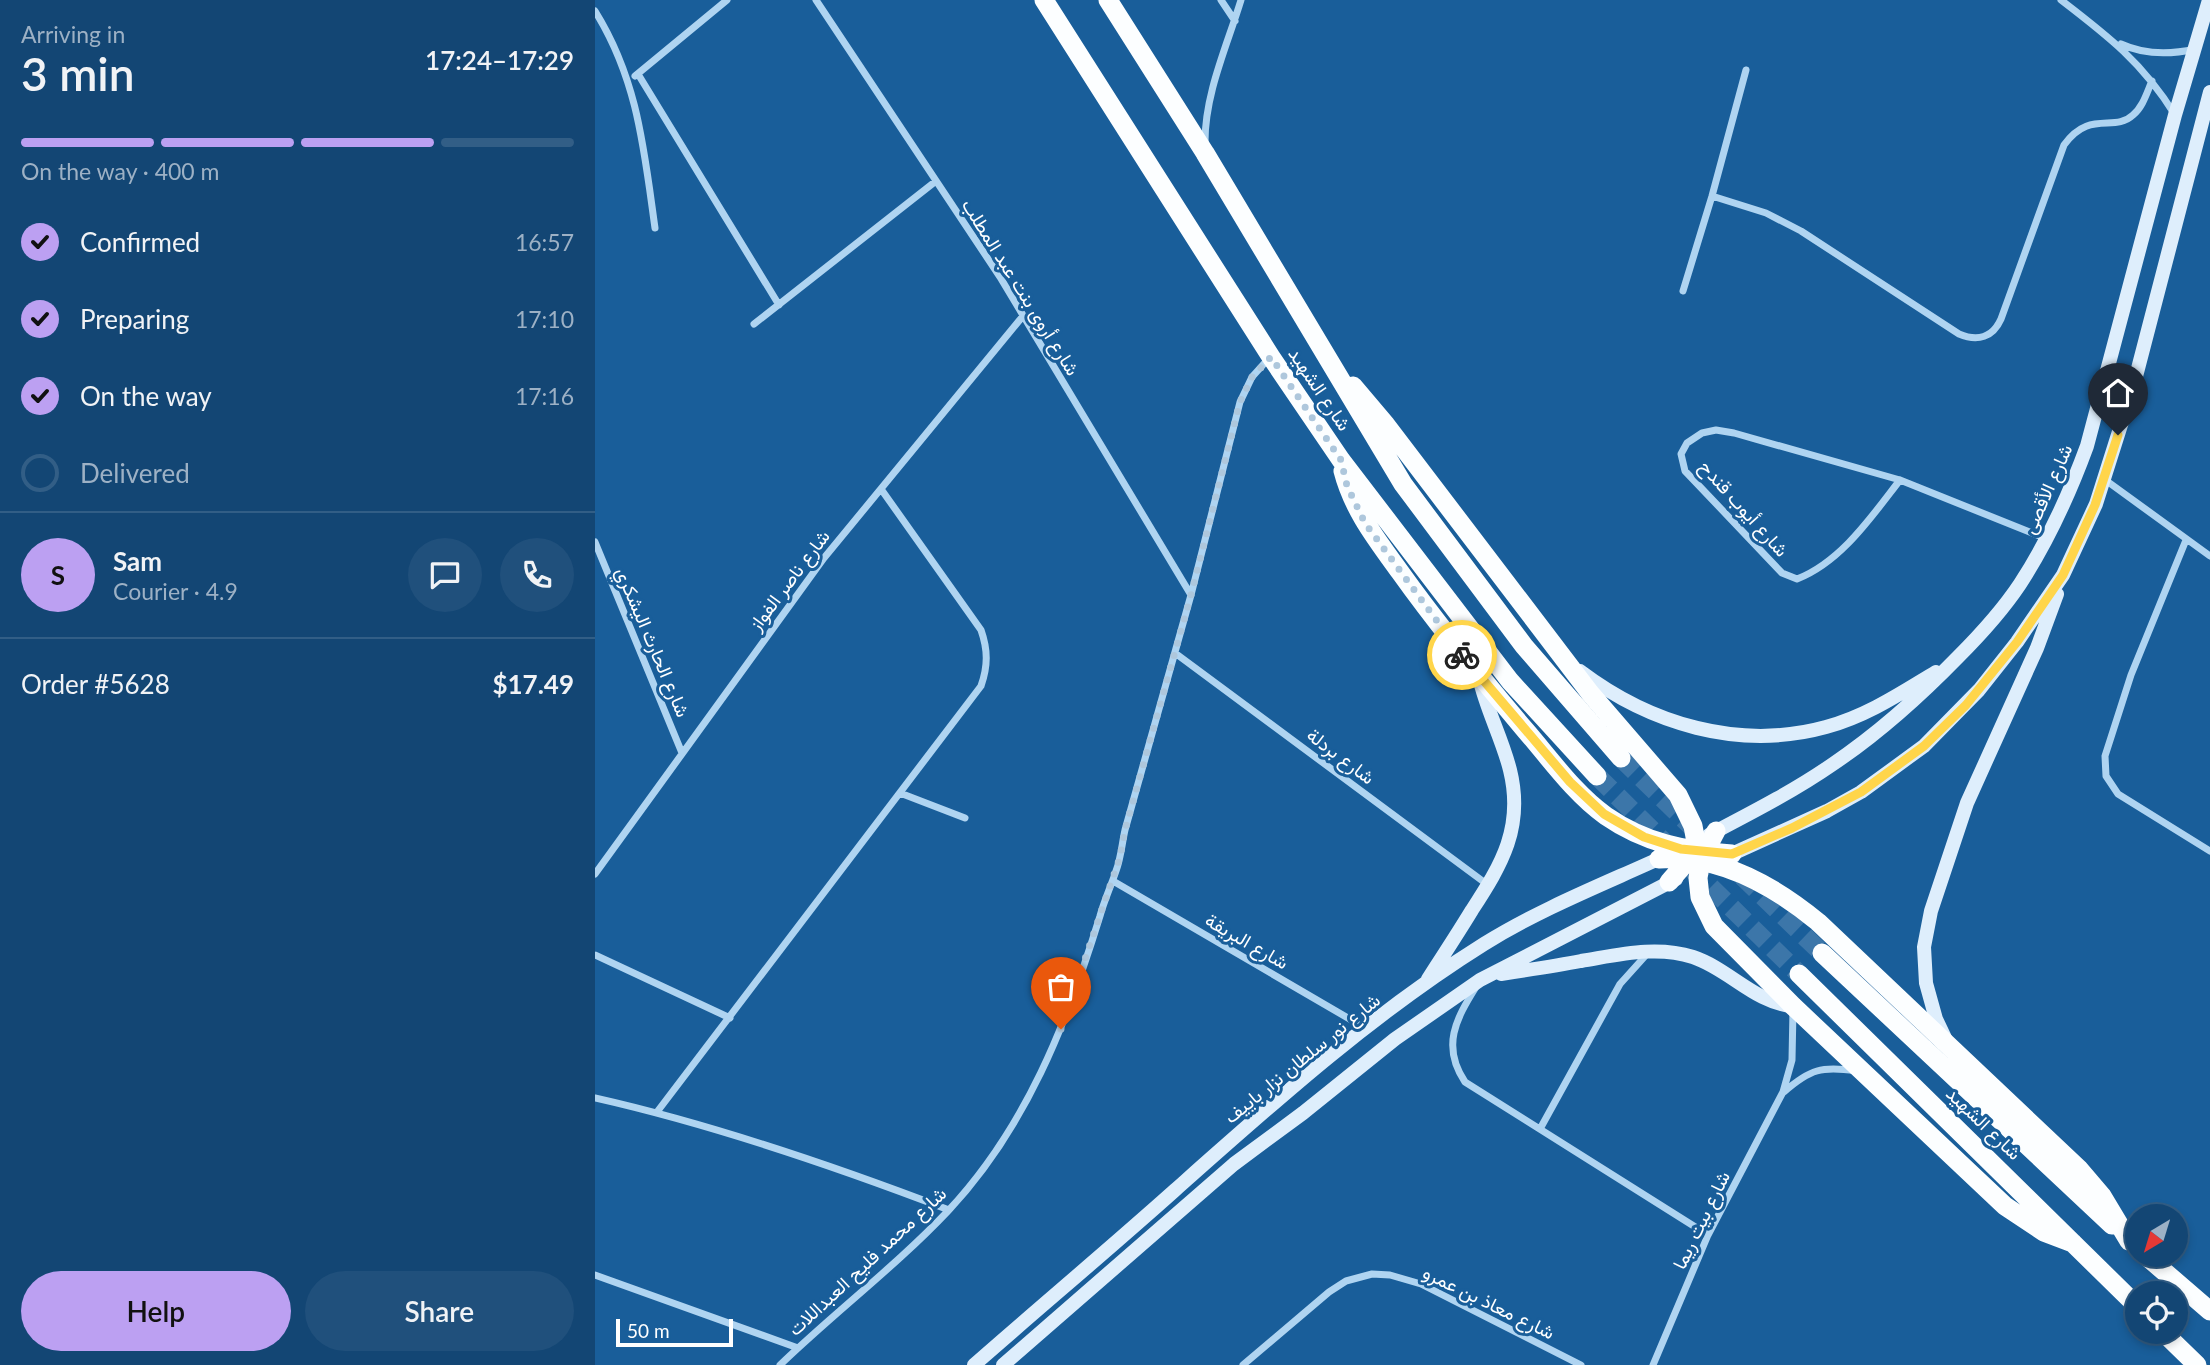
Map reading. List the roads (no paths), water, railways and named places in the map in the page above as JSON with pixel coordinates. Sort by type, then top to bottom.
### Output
[{"type":"highway","name":"شارع الشهيد","points":[[1044,0],[1271,357],[1341,460],[1503,672],[1597,776]]},
{"type":"highway","name":"شارع الشهيد","points":[[1108,0],[1205,153],[1388,462],[1524,646],[1621,758]]},
{"type":"highway","points":[[1328,361],[1386,425],[1615,723],[1678,795],[1693,826],[1700,897],[1714,926],[1793,1006],[2011,1211],[2044,1232],[2073,1243]]},
{"type":"highway","points":[[1341,460],[1347,486],[1365,523],[1433,618],[1479,676],[1586,799],[1623,827],[1763,885],[1830,932],[2079,1169],[2102,1196],[2125,1232]]},
{"type":"highway","points":[[1669,882],[1697,856],[1716,831]]},
{"type":"highway","points":[[1658,859],[1732,854]]},
{"type":"highway","name":"شارع الشهيد","points":[[1822,953],[2125,1237]]},
{"type":"highway","name":"شارع الشهيد","points":[[1799,974],[2125,1294]]},
{"type":"highway","points":[[2159,1267],[2210,1311]]},
{"type":"highway","points":[[2173,1344],[2188,1361]]},
{"type":"main road","name":"شارع الأقصى","points":[[1716,831],[1798,787],[1865,742],[1917,698],[1985,630],[2019,586],[2047,539],[2072,488],[2087,446],[2175,115],[2209,0]]},
{"type":"main road","points":[[1732,854],[1827,811],[1861,792],[1924,746],[1979,691],[2063,575],[2083,536],[2134,384],[2210,92]]},
{"type":"main road","points":[[1954,1051],[1936,1019],[1928,992],[1924,965],[1927,929],[1967,803],[2037,648],[2063,575]]},
{"type":"main road","points":[[1567,662],[1605,689],[1639,708],[1688,727],[1743,736],[1826,727],[1890,700],[1955,660]]},
{"type":"main road","points":[[1424,985],[1500,868],[1512,830],[1514,790],[1510,771],[1487,708],[1479,676]]},
{"type":"main road","name":"شارع نور سلطان نزار باييف","points":[[974,1365],[1094,1263],[1284,1093],[1424,985],[1517,925],[1658,859]]},
{"type":"main road","points":[[1003,1365],[1234,1164],[1303,1114],[1395,1039],[1485,978],[1669,882]]},
{"type":"main road","points":[[1485,978],[1650,951],[1677,953],[1721,970],[1763,998],[1793,1006]]},
{"type":"street","points":[[628,79],[638,74],[727,0]]},
{"type":"street","name":"شارع أروى بنت عبد المطلب","points":[[816,0],[1000,277],[1191,595]]},
{"type":"street","points":[[1221,0],[1235,21]]},
{"type":"street","points":[[1205,153],[1209,102],[1241,0]]},
{"type":"street","points":[[2061,0],[2114,41],[2152,81],[2175,115]]},
{"type":"street","points":[[595,11],[611,37],[628,79],[642,142],[655,228]]},
{"type":"street","points":[[2114,41],[2129,48],[2162,54],[2195,48]]},
{"type":"street","points":[[1683,291],[1746,70]]},
{"type":"street","points":[[638,74],[779,305]]},
{"type":"street","points":[[1712,196],[1778,219],[1801,231],[1959,334],[1976,339],[1984,337],[1998,327],[2064,145],[2070,136],[2088,124],[2122,121],[2136,114],[2152,81]]},
{"type":"street","points":[[754,324],[936,181]]},
{"type":"street","name":"شارع ناصر الفواز","points":[[595,874],[824,558],[1023,316]]},
{"type":"street","name":"شارع محمد فليح العبداللات","points":[[780,1365],[949,1210],[980,1174],[1031,1094],[1070,1007],[1113,881],[1240,402],[1252,377],[1271,357]]},
{"type":"street","name":"شارع أيوب قندح","points":[[1900,480],[1840,550],[1816,572],[1797,579],[1782,573],[1685,471],[1681,454],[1687,443],[1702,433],[1716,430],[1734,433],[1900,480],[2047,539]]},
{"type":"street","points":[[2104,479],[2210,556]]},
{"type":"street","points":[[657,1112],[981,686],[986,673],[986,643],[974,617],[881,489]]},
{"type":"street","points":[[2186,540],[2131,675],[2105,756],[2106,776],[2117,794],[2210,851]]},
{"type":"street","name":"شارع الحارث اليشكري","points":[[595,542],[682,753]]},
{"type":"street","name":"شارع بردلة","points":[[1175,653],[1488,886]]},
{"type":"street","points":[[900,793],[965,818]]},
{"type":"street","name":"شارع البريقة","points":[[1113,881],[1366,1028]]},
{"type":"street","points":[[1540,1129],[1620,984],[1650,951]]},
{"type":"street","points":[[595,955],[730,1017]]},
{"type":"street","points":[[1485,978],[1454,1027],[1452,1048],[1458,1072],[1465,1082],[1708,1235]]},
{"type":"street","name":"شارع بيت ريما","points":[[1653,1365],[1708,1235],[1783,1092],[1792,1060],[1793,1006]]},
{"type":"street","name":"شارع بيت ريما","points":[[1783,1092],[1802,1076],[1818,1070],[1835,1068],[1866,1073]]},
{"type":"street","points":[[595,1098],[657,1112],[863,1177],[949,1210]]},
{"type":"street","name":"شارع معاذ بن عمرو","points":[[1243,1365],[1329,1292],[1346,1281],[1372,1274],[1389,1275],[1421,1284],[1581,1365]]},
{"type":"street","points":[[595,1275],[798,1348]]},
{"type":"tunnel","points":[[1621,758],[1693,828]]},
{"type":"tunnel","points":[[1597,776],[1668,846]]},
{"type":"tunnel","points":[[1690,867],[1799,974]]},
{"type":"tunnel","points":[[1742,876],[1822,953]]}]
